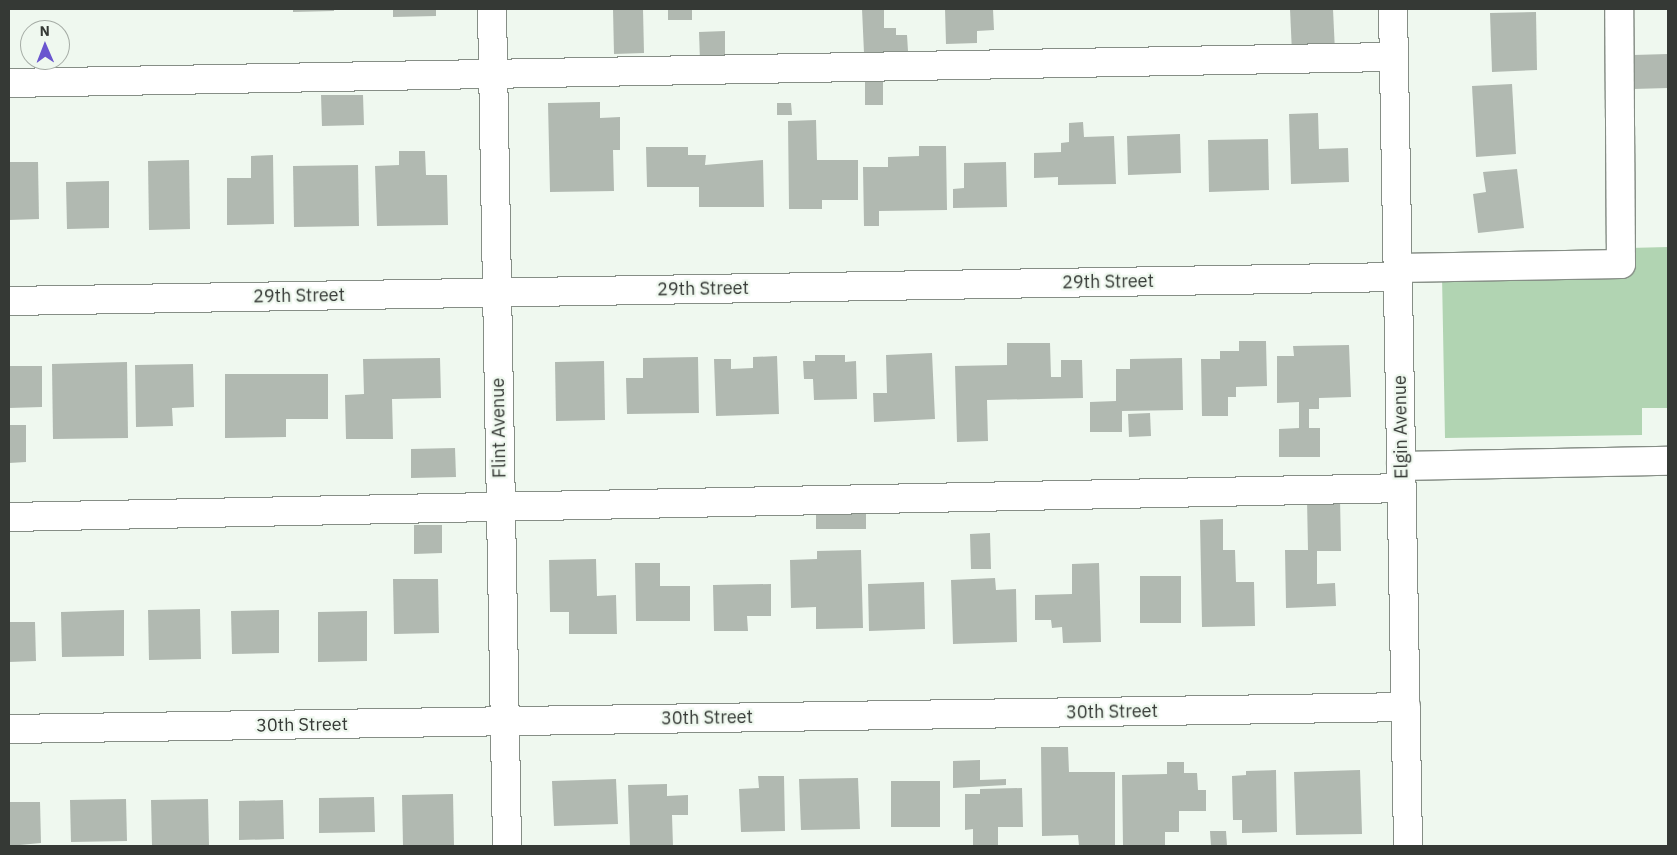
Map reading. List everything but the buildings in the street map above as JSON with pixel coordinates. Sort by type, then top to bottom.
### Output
[{"type":"street","name":"Flint Avenue","points":[[492,9],[507,846]]},
{"type":"street","name":"Elgin Avenue","points":[[1393,9],[1408,846]]},
{"type":"street","name":"29th Street","points":[[9,301],[497,293],[1398,272],[1621,264],[1619,9]]},
{"type":"street","points":[[9,83],[494,72],[1394,57]]},
{"type":"street","points":[[9,517],[501,505],[1402,477],[1668,461]]},
{"type":"street","name":"30th Street","points":[[9,729],[1406,707]]},
{"type":"green space","points":[[1668,247],[1668,408],[1642,408],[1642,435],[1445,438],[1442,276],[1629,248]]}]
